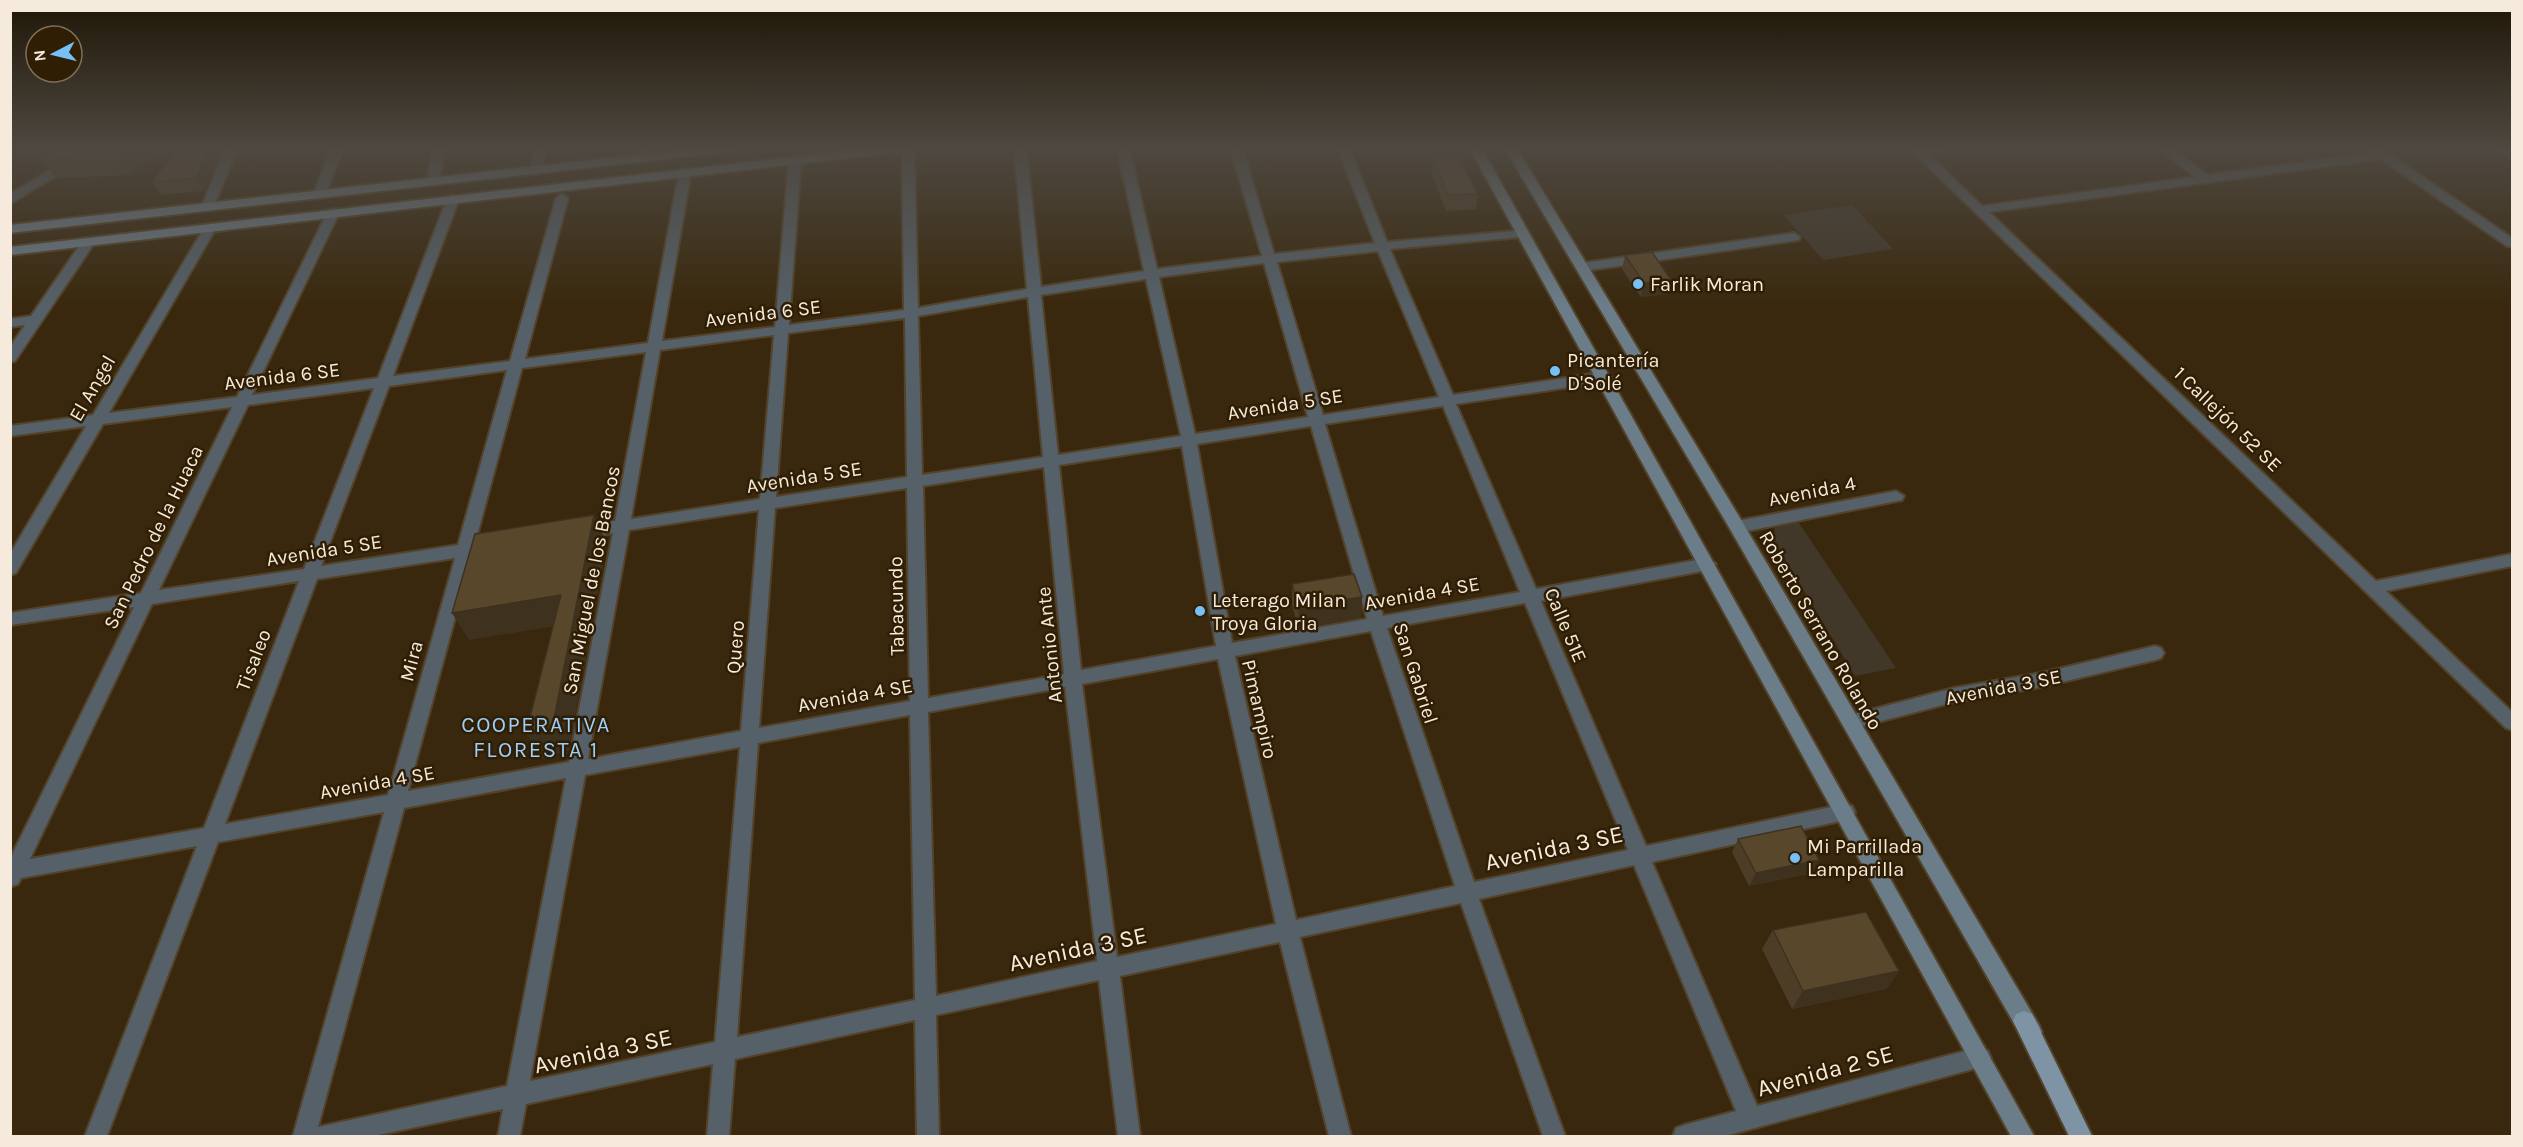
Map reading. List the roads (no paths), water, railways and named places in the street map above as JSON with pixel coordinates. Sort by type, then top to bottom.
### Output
[{"type":"main road","points":[[10,229],[263,201]]},
{"type":"main road","points":[[10,251],[440,201]]},
{"type":"main road","points":[[1504,201],[1604,376],[2023,1137]]},
{"type":"main road","name":"Roberto Serrano Rolando","points":[[1543,201],[1737,527],[2092,1137]]},
{"type":"main road","points":[[2024,1021],[2081,1137]]},
{"type":"street","points":[[208,206],[210,201]]},
{"type":"street","name":"Tisaleo","points":[[96,1137],[452,201]]},
{"type":"street","name":"Mira","points":[[304,1137],[561,201]]},
{"type":"street","name":"San Miguel de los Bancos","points":[[509,1137],[680,201]]},
{"type":"street","name":"Quero","points":[[718,1137],[792,201]]},
{"type":"street","name":"Tabacundo","points":[[909,201],[928,1137]]},
{"type":"street","name":"Antonio Ante","points":[[1025,201],[1073,679],[1129,1137]]},
{"type":"street","name":"Pimampiro","points":[[1136,201],[1189,440],[1225,651],[1288,931],[1340,1137]]},
{"type":"street","name":"San Gabriel","points":[[1252,201],[1377,624],[1467,892],[1554,1137]]},
{"type":"street","name":"Calle 51E","points":[[1364,201],[1751,1119]]},
{"type":"street","name":"1 Callejón 52 SE","points":[[1969,201],[2510,718]]},
{"type":"street","points":[[1979,210],[2050,201]]},
{"type":"street","points":[[2450,201],[2512,243]]},
{"type":"street","name":"San Pedro de la Huaca","points":[[12,873],[333,213]]},
{"type":"street","name":"El Angel","points":[[10,569],[210,228]]},
{"type":"street","name":"Avenida 6 SE","points":[[10,431],[912,313],[1033,290],[1153,273],[1382,245],[1521,233]]},
{"type":"street","points":[[1583,267],[1794,237]]},
{"type":"street","points":[[10,358],[89,242]]},
{"type":"street","points":[[10,323],[36,320]]},
{"type":"street","name":"Avenida 5 SE","points":[[566,535],[1604,376]]},
{"type":"street","name":"Avenida 4","points":[[1737,527],[1896,496]]},
{"type":"street","name":"Avenida 5 SE","points":[[10,619],[510,543]]},
{"type":"street","points":[[2373,588],[2512,560]]},
{"type":"street","name":"Avenida 4 SE","points":[[12,873],[577,768],[1708,564]]},
{"type":"street","name":"Avenida 3 SE","points":[[1851,722],[1954,695],[2040,680],[2155,653]]},
{"type":"street","name":"Avenida 3 SE","points":[[323,1137],[1845,812]]},
{"type":"street","name":"Avenida 2 SE","points":[[1684,1137],[1980,1058]]},
{"type":"place","name":"Farlik Moran","points":[[1638,284]]},
{"type":"place","name":"Picantería D'Solé","points":[[1555,371]]},
{"type":"place","name":"Leterago Milan Troya Gloria","points":[[1200,611]]},
{"type":"place","name":"Mi Parrillada Lamparilla","points":[[1795,858]]},
{"type":"district","name":"COOPERATIVA FLORESTA 1","points":[[536,736]]}]
